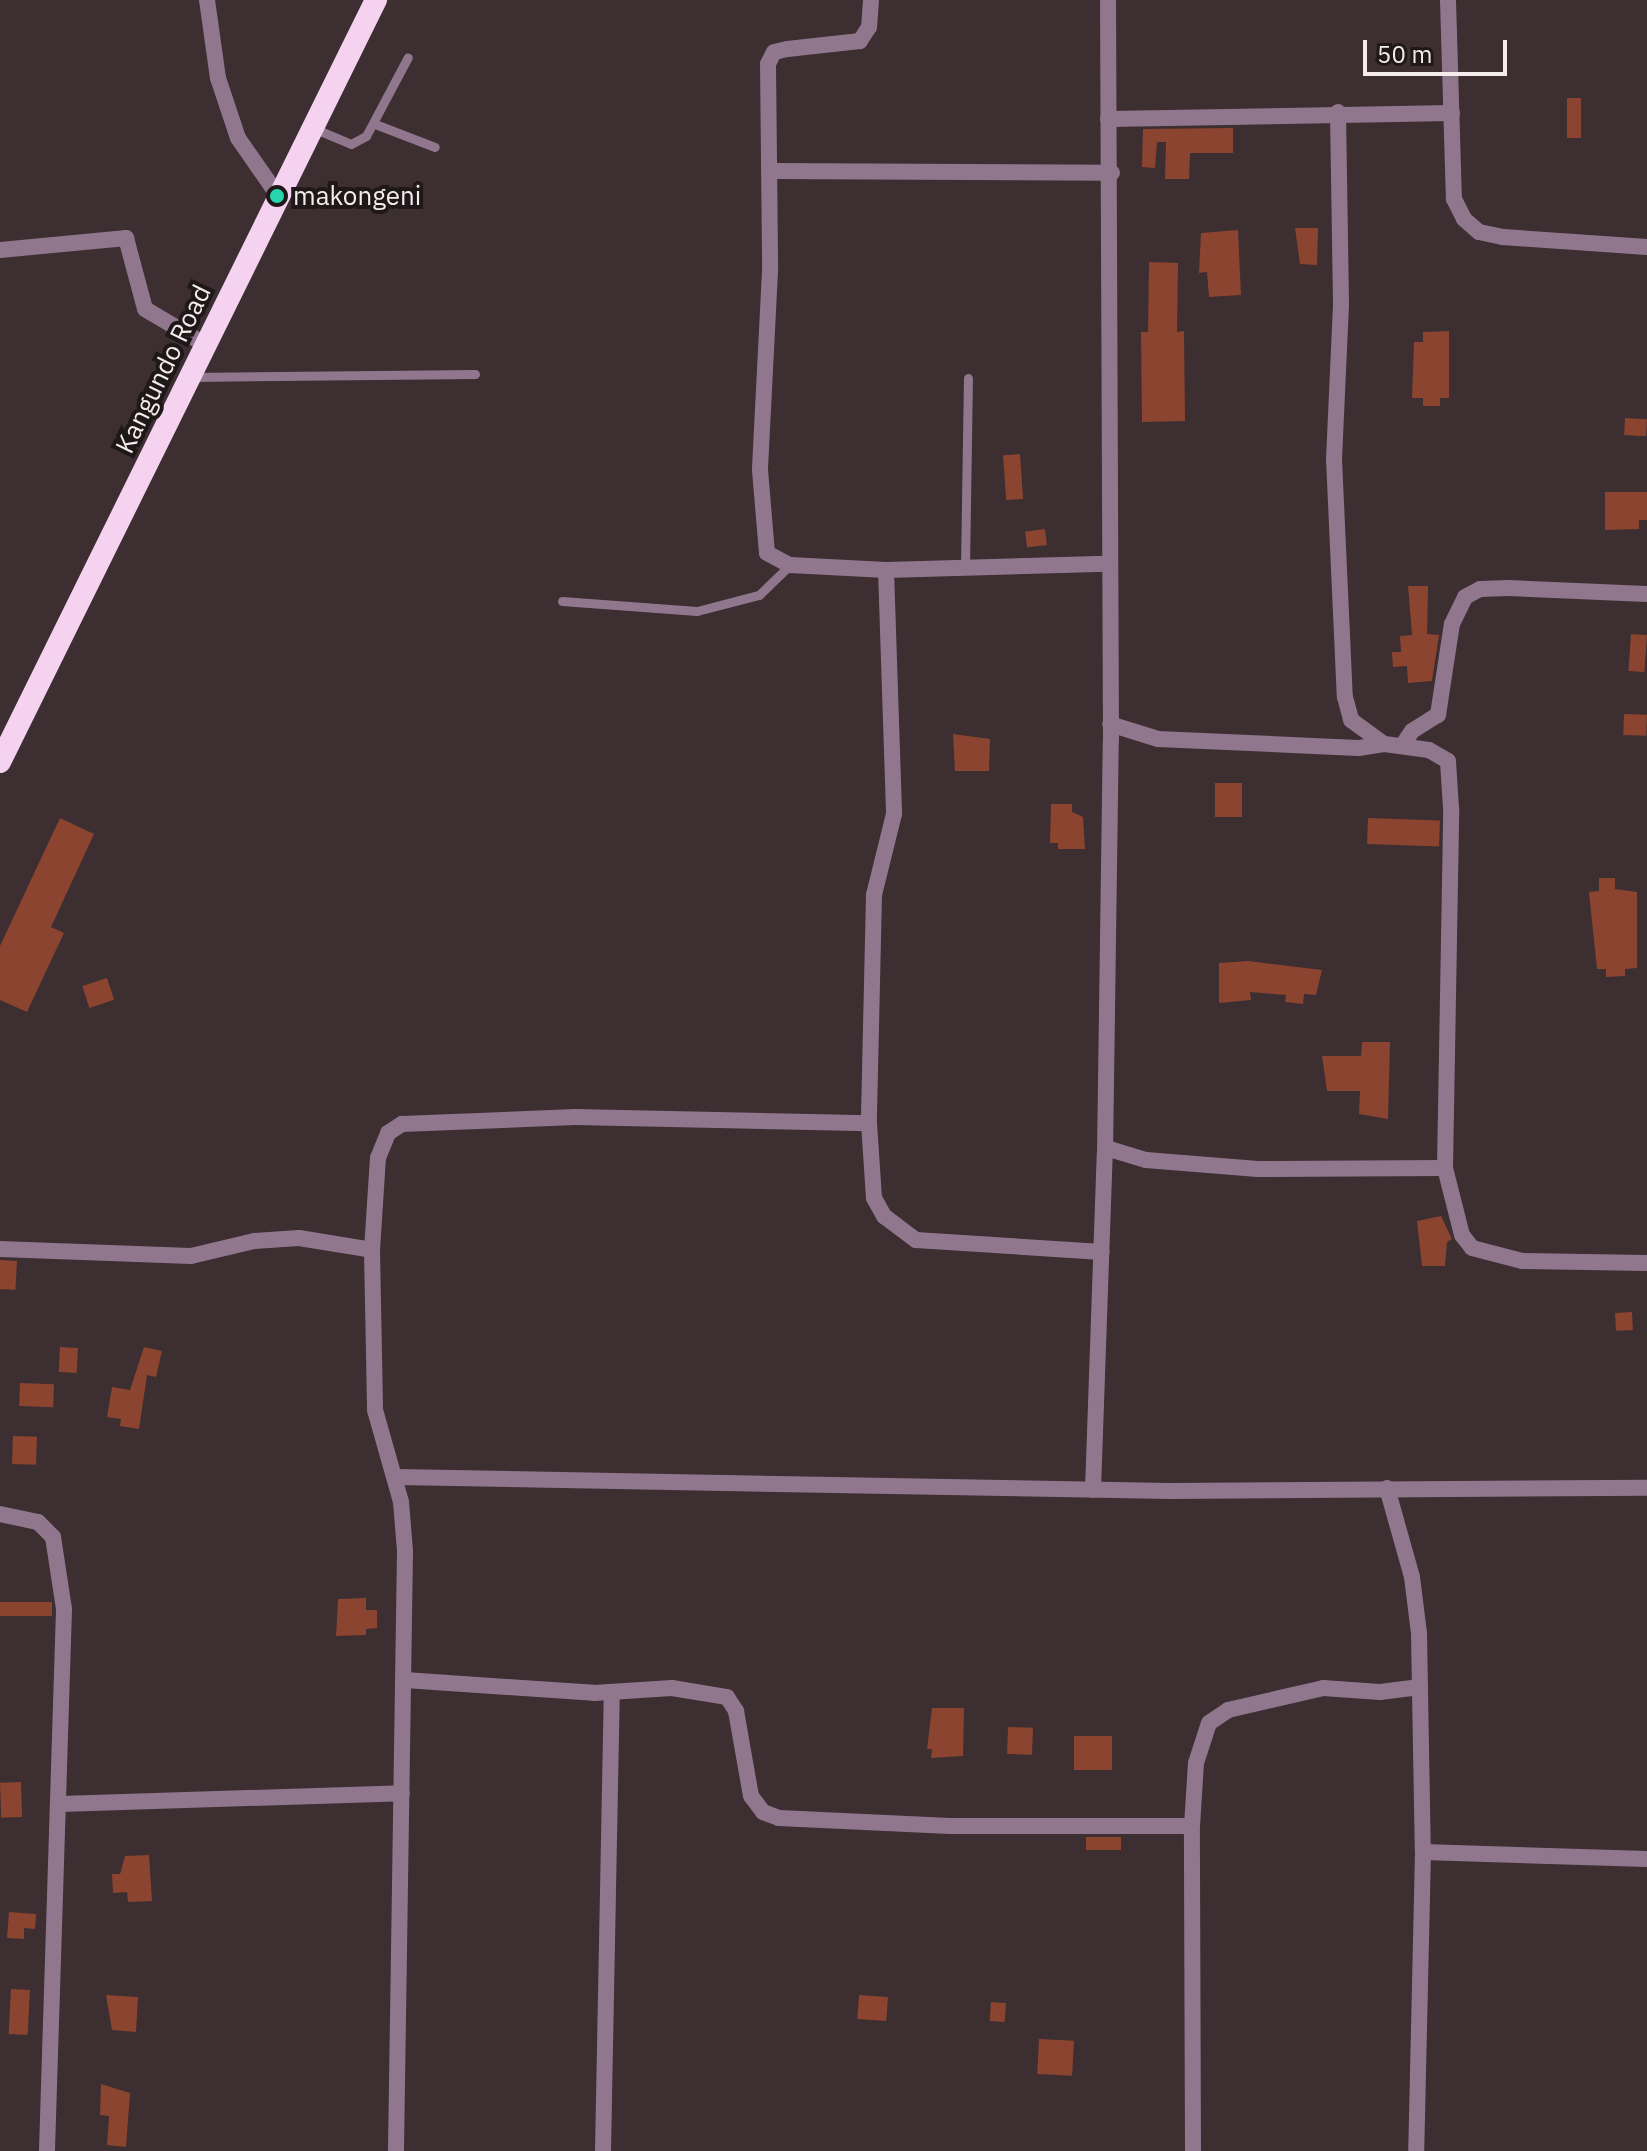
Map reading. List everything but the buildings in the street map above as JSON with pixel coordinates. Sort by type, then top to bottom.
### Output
[{"type":"highway","name":"Kangundo Road","points":[[0,762],[376,0]]},
{"type":"street","points":[[207,0],[218,78],[238,138],[279,197]]},
{"type":"street","points":[[871,0],[869,27],[860,41],[774,52],[765,83],[770,171],[761,399],[763,539],[767,553],[790,565],[886,570],[1107,564]]},
{"type":"street","points":[[1093,1490],[1106,1148],[1110,724],[1106,267],[1112,173],[1108,119],[1108,0]]},
{"type":"street","points":[[1448,0],[1454,199],[1464,219],[1479,232],[1647,247]]},
{"type":"street","points":[[1108,119],[1338,112],[1452,113]]},
{"type":"street","points":[[1338,112],[1341,305],[1334,459],[1345,697],[1351,720],[1384,744]]},
{"type":"street","points":[[770,171],[1112,173]]},
{"type":"street","points":[[0,250],[126,238],[145,309],[206,345]]},
{"type":"street","points":[[886,570],[894,814],[874,895],[869,1123],[874,1198],[903,1233],[938,1245],[1102,1252]]},
{"type":"street","points":[[1402,746],[1412,731],[1438,715],[1452,624],[1465,597],[1480,589],[1509,588],[1647,594]]},
{"type":"street","points":[[1110,724],[1158,739],[1358,748],[1384,744],[1429,750],[1448,761],[1445,1168],[1462,1235],[1472,1248],[1522,1261],[1647,1263]]},
{"type":"street","points":[[396,2151],[405,1551],[396,1477],[375,1410],[372,1250],[378,1158],[388,1133],[402,1124],[575,1117],[869,1123]]},
{"type":"street","points":[[1106,1148],[1146,1160],[1258,1169],[1445,1168]]},
{"type":"street","points":[[0,1249],[191,1256],[254,1241],[299,1238],[372,1250]]},
{"type":"street","points":[[396,1477],[1093,1490],[1647,1488]]},
{"type":"street","points":[[1387,1488],[1412,1577],[1420,1687],[1423,1852],[1416,2151]]},
{"type":"street","points":[[0,1514],[38,1522],[53,1537],[59,1553],[64,1609],[47,2151]]},
{"type":"street","points":[[405,1680],[612,1693],[672,1688],[727,1697],[736,1711],[751,1796],[763,1812],[779,1818],[950,1826],[1192,1826]]},
{"type":"street","points":[[1193,2151],[1192,1826],[1201,1740],[1209,1723],[1228,1710],[1323,1688],[1380,1692],[1420,1687]]},
{"type":"street","points":[[603,2151],[612,1693]]},
{"type":"street","points":[[60,1804],[402,1793]]},
{"type":"street","points":[[1423,1852],[1647,1859]]},
{"type":"lane","points":[[313,128],[351,144],[375,124],[408,57]]},
{"type":"lane","points":[[375,124],[435,147]]},
{"type":"lane","points":[[190,377],[475,374]]},
{"type":"lane","points":[[965,567],[968,378]]},
{"type":"lane","points":[[562,601],[697,611],[759,595],[790,565]]},
{"type":"place","name":"makongeni","points":[[277,196]]}]
